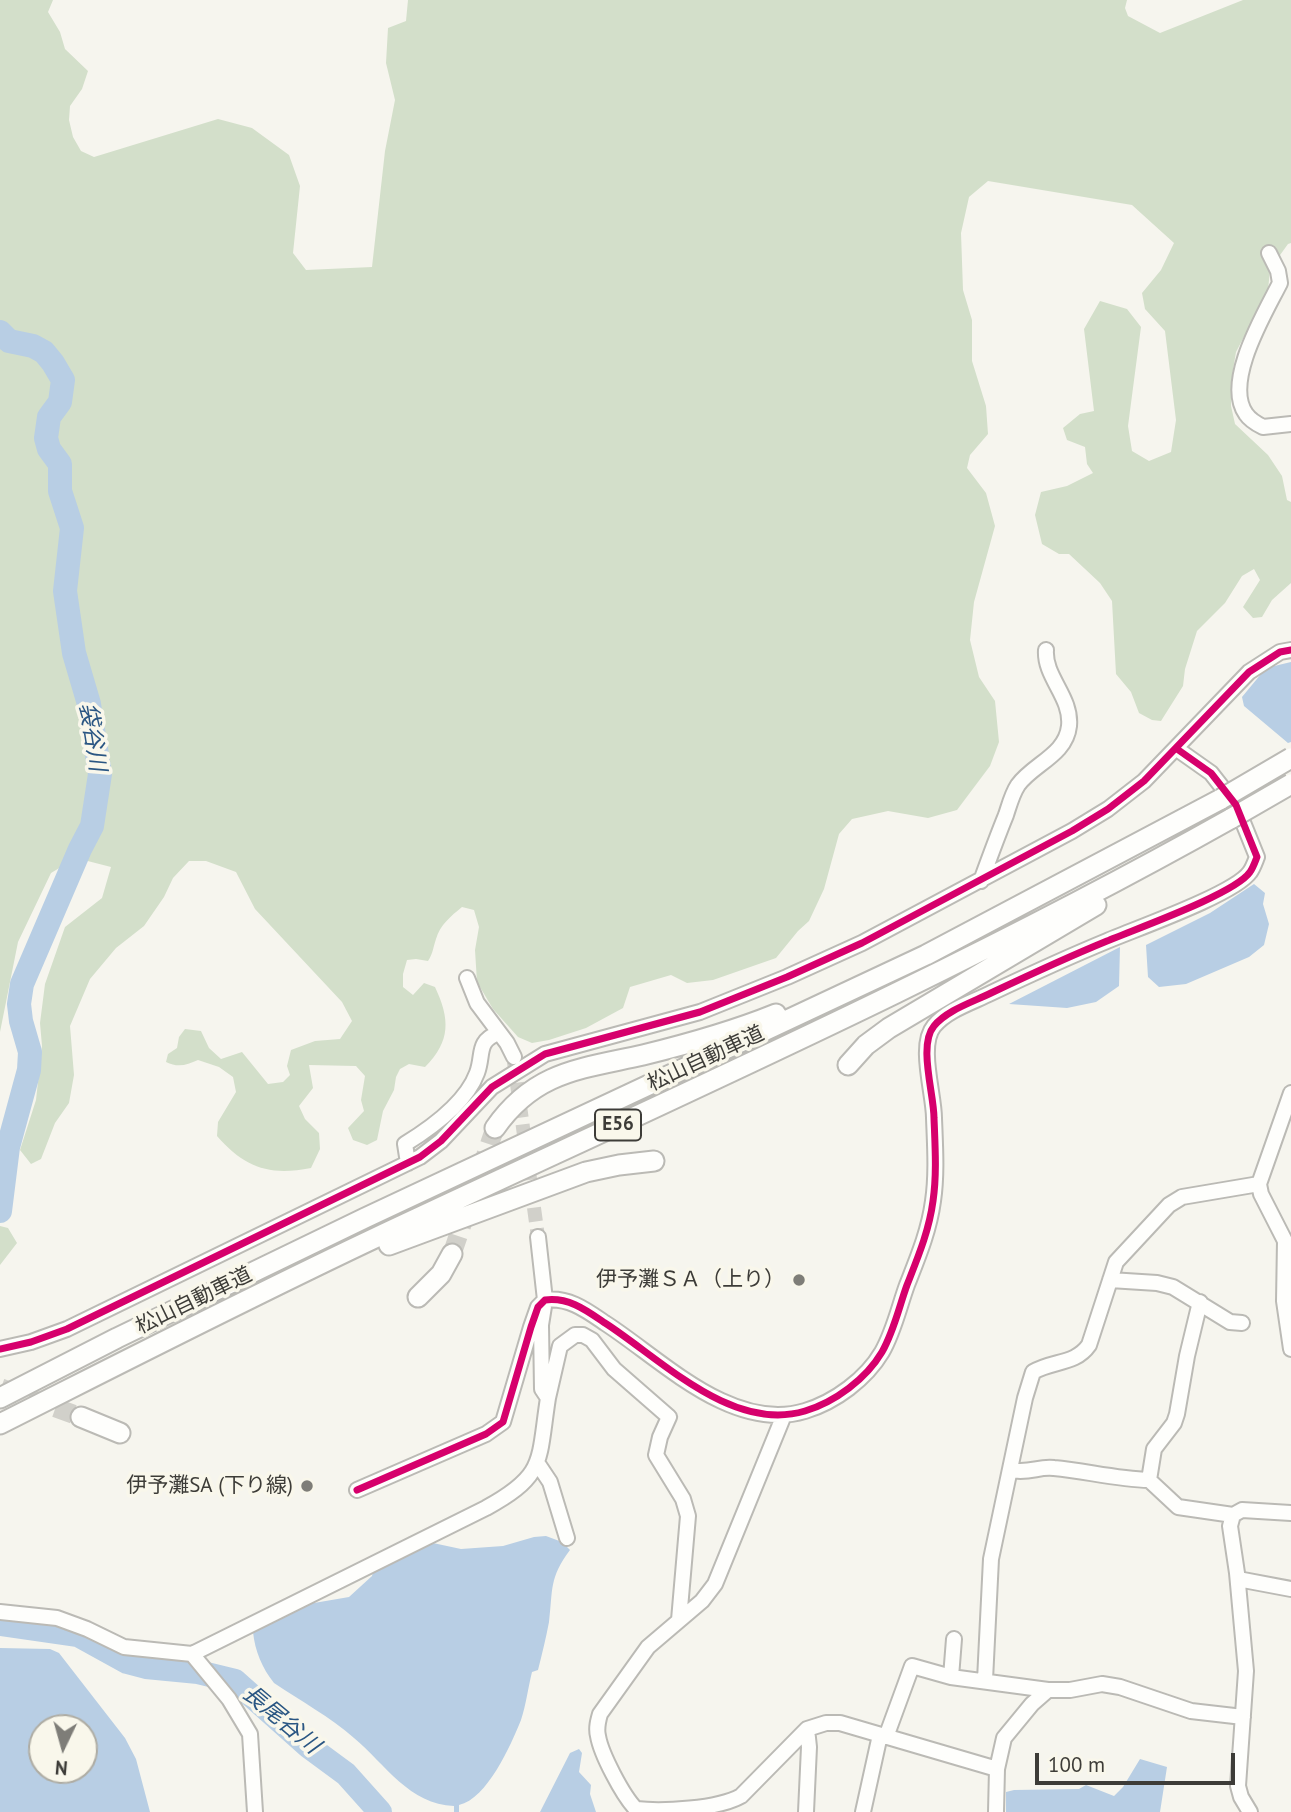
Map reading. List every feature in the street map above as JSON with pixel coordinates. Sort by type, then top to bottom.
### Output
[{"type":"highway","name":"松山自動車道","points":[[0,1398],[365,1218],[913,961],[1221,799],[1291,758]]},
{"type":"highway","name":"松山自動車道","points":[[0,1424],[374,1239],[941,971],[1129,876],[1291,784]]},
{"type":"highway","points":[[848,1065],[866,1045],[889,1028],[1100,903],[1232,818]]},
{"type":"highway","points":[[495,1128],[509,1108],[525,1093],[568,1072],[594,1064],[644,1055],[765,1018],[821,995],[986,917],[1040,896]]},
{"type":"highway","points":[[127,1360],[182,1339],[386,1246],[502,1202],[586,1172],[654,1161]]},
{"type":"highway","points":[[418,1297],[441,1274],[452,1254]]},
{"type":"highway","points":[[81,1417],[120,1433]]},
{"type":"street","points":[[1269,253],[1278,271],[1280,283],[1248,347],[1241,376],[1241,401],[1245,413],[1263,427],[1291,424]]},
{"type":"street","points":[[981,881],[1016,788],[1030,772],[1060,748],[1068,734],[1066,705],[1047,666],[1046,650]]},
{"type":"street","points":[[0,1349],[31,1342],[67,1329],[408,1163],[441,1141],[492,1087],[545,1054],[700,1012],[862,943],[981,881],[1108,809],[1144,781],[1177,749],[1249,672],[1280,652],[1291,650]]},
{"type":"street","points":[[357,1490],[486,1434],[503,1422],[531,1327],[538,1307],[545,1300],[572,1302],[614,1328],[682,1379],[729,1405],[784,1415],[805,1411],[828,1402],[850,1387],[882,1352],[929,1228],[934,1198],[934,1115],[927,1059],[928,1038],[933,1026],[946,1016],[999,989],[1199,904],[1250,873],[1256,857],[1236,805],[1211,773],[1177,749]]},
{"type":"street","points":[[467,978],[477,1003],[514,1057]]},
{"type":"street","points":[[408,1163],[405,1144],[441,1119],[458,1101],[478,1072],[487,1037],[498,1033]]},
{"type":"street","points":[[1291,1093],[1259,1184],[1261,1194],[1289,1254],[1283,1279],[1291,1349]]},
{"type":"street","points":[[985,1680],[991,1559],[1028,1383],[1033,1373],[1042,1367],[1082,1354],[1089,1345],[1116,1262],[1169,1205],[1182,1197],[1259,1184]]},
{"type":"street","points":[[538,1237],[545,1300],[540,1350],[542,1389],[548,1398]]},
{"type":"street","points":[[1111,1280],[1157,1283],[1173,1287],[1230,1322],[1241,1324]]},
{"type":"street","points":[[1149,1480],[1154,1449],[1174,1423],[1177,1413],[1200,1302]]},
{"type":"street","points":[[0,1612],[57,1618],[124,1647],[192,1654],[519,1489],[538,1464],[548,1398],[560,1346],[575,1335],[583,1335],[592,1340],[614,1369],[669,1417],[656,1455],[683,1499],[688,1516],[679,1620]]},
{"type":"street","points":[[784,1415],[715,1584],[702,1601],[648,1647],[600,1714],[598,1740],[623,1794],[636,1809],[646,1811],[690,1808],[732,1801],[741,1796],[807,1729],[817,1724],[840,1723],[997,1769]]},
{"type":"street","points":[[538,1464],[550,1482],[567,1538]]},
{"type":"street","points":[[1010,1470],[1025,1473],[1052,1468],[1122,1479],[1149,1480],[1178,1507],[1233,1515],[1242,1510],[1291,1513]]},
{"type":"street","points":[[1233,1515],[1230,1526],[1238,1579],[1245,1671],[1238,1786],[1250,1812]]},
{"type":"street","points":[[1238,1579],[1291,1589]]},
{"type":"street","points":[[951,1677],[954,1639]]},
{"type":"street","points":[[192,1654],[237,1711],[250,1734],[255,1812]]},
{"type":"street","points":[[863,1812],[883,1736],[912,1666],[951,1677],[1048,1690],[1101,1684],[1120,1687],[1191,1711],[1243,1717]]},
{"type":"street","points":[[996,1812],[997,1769],[1004,1738],[1032,1704],[1048,1690]]},
{"type":"street","points":[[806,1812],[809,1747],[807,1729]]},
{"type":"green space","points":[[0,0],[53,0],[48,12],[60,32],[65,49],[88,71],[82,89],[70,106],[69,120],[73,137],[81,151],[94,157],[218,119],[252,128],[289,155],[300,186],[293,253],[306,270],[372,267],[385,151],[395,100],[386,63],[388,28],[406,21],[408,0],[1127,0],[1125,8],[1128,16],[1160,33],[1243,0],[1291,0],[1291,243],[1270,269],[1268,291],[1236,352],[1231,406],[1235,424],[1268,455],[1282,476],[1287,500],[1291,502],[1291,583],[1272,600],[1262,617],[1253,618],[1243,607],[1260,580],[1254,569],[1242,576],[1225,603],[1197,631],[1185,669],[1183,686],[1161,721],[1152,720],[1139,713],[1131,692],[1116,674],[1112,601],[1100,583],[1069,554],[1059,554],[1042,544],[1035,515],[1041,492],[1067,486],[1093,473],[1087,464],[1085,447],[1067,440],[1063,428],[1080,414],[1094,411],[1084,329],[1100,301],[1127,309],[1141,327],[1128,426],[1132,451],[1149,461],[1171,452],[1176,420],[1165,331],[1145,309],[1142,293],[1161,270],[1174,243],[1132,205],[988,181],[969,197],[961,233],[963,290],[972,320],[972,361],[986,406],[988,434],[970,455],[967,468],[986,493],[995,526],[974,602],[970,640],[979,677],[995,701],[999,742],[990,766],[957,810],[928,818],[888,811],[852,819],[839,834],[824,889],[809,921],[776,958],[713,980],[687,983],[671,975],[630,987],[623,1008],[586,1028],[549,1040],[532,1043],[518,1037],[493,1009],[477,982],[475,950],[479,927],[474,910],[462,907],[440,929],[428,961],[407,960],[403,974],[403,987],[413,995],[424,983],[435,987],[440,999],[445,1020],[444,1039],[434,1057],[425,1067],[409,1064],[400,1069],[394,1090],[383,1111],[377,1140],[367,1145],[353,1140],[348,1128],[364,1111],[361,1100],[365,1076],[356,1066],[309,1065],[313,1088],[299,1106],[305,1119],[319,1133],[320,1149],[311,1168],[283,1171],[270,1170],[248,1162],[217,1136],[218,1122],[236,1092],[233,1077],[219,1067],[198,1060],[182,1065],[170,1064],[166,1062],[168,1054],[177,1048],[179,1037],[185,1029],[201,1031],[209,1048],[221,1059],[242,1052],[268,1084],[283,1082],[290,1075],[287,1066],[291,1050],[315,1041],[340,1039],[352,1021],[342,1002],[255,909],[236,872],[206,861],[189,861],[173,878],[164,897],[144,926],[116,948],[90,979],[70,1026],[74,1075],[69,1103],[55,1123],[41,1159],[31,1164],[20,1150],[36,1100],[45,984],[65,927],[102,898],[111,867],[76,858],[51,873],[18,942],[0,1032]]},
{"type":"green space","points":[[0,1226],[8,1228],[17,1243],[0,1265]]},
{"type":"water","points":[[1291,662],[1291,742],[1288,743],[1244,706],[1242,697],[1266,668]]},
{"type":"water","points":[[1254,884],[1265,893],[1263,904],[1269,924],[1264,945],[1249,957],[1186,984],[1159,987],[1148,977],[1146,945],[1210,913]]},
{"type":"water","points":[[1120,947],[1119,986],[1096,1002],[1067,1008],[1009,1004]]},
{"type":"water","points":[[546,1536],[562,1542],[570,1550],[555,1576],[549,1622],[538,1670],[532,1672],[521,1720],[497,1770],[479,1793],[459,1805],[459,1812],[454,1812],[454,1806],[438,1804],[411,1791],[345,1730],[274,1683],[260,1659],[253,1632],[256,1627],[309,1602],[349,1597],[372,1576],[374,1568],[433,1543],[461,1549],[503,1546]]},
{"type":"water","points":[[0,1648],[50,1649],[59,1653],[125,1738],[136,1759],[150,1812],[0,1812]]},
{"type":"water","points":[[579,1749],[582,1753],[579,1772],[591,1785],[590,1794],[596,1812],[540,1812],[570,1753]]},
{"type":"water","points":[[1140,1759],[1167,1767],[1160,1812],[1006,1812],[1006,1792],[1014,1790],[1079,1789],[1086,1785],[1114,1796],[1123,1787]]},
{"type":"waterway","name":"袋谷川","points":[[0,332],[9,341],[33,346],[44,352],[63,380],[60,402],[49,417],[46,438],[49,449],[60,464],[60,491],[72,528],[65,591],[74,653],[89,704],[100,774],[92,826],[22,984],[19,1004],[30,1052],[29,1070],[8,1147],[0,1211]]},
{"type":"waterway","name":"長尾谷川","points":[[0,1624],[78,1635],[127,1662],[146,1667],[198,1672],[235,1681],[308,1746],[346,1774],[380,1812]]},
{"type":"tunnel","points":[[514,1062],[538,1237]]},
{"type":"tunnel","points":[[452,1254],[495,1128]]},
{"type":"tunnel","points":[[1,1388],[81,1417]]},
{"type":"cycle path","points":[[0,1349],[31,1342],[67,1329],[420,1157],[441,1141],[492,1087],[545,1054],[700,1012],[787,977],[862,943],[1072,831],[1108,809],[1144,781],[1249,672],[1280,652],[1291,650]]},
{"type":"cycle path","points":[[357,1490],[486,1434],[503,1422],[531,1327],[538,1307],[545,1300],[562,1300],[584,1309],[699,1389],[751,1412],[778,1415],[805,1411],[827,1402],[859,1380],[875,1362],[890,1336],[923,1244],[931,1212],[935,1149],[927,1045],[934,1026],[946,1015],[968,1003],[1078,953],[1206,900],[1241,881],[1252,869],[1257,857],[1236,805],[1211,773],[1177,749]]},
{"type":"place","name":"伊予灘ＳＡ（上り）","points":[[799,1280]]},
{"type":"place","name":"伊予灘SA (下り線)","points":[[307,1486]]}]
